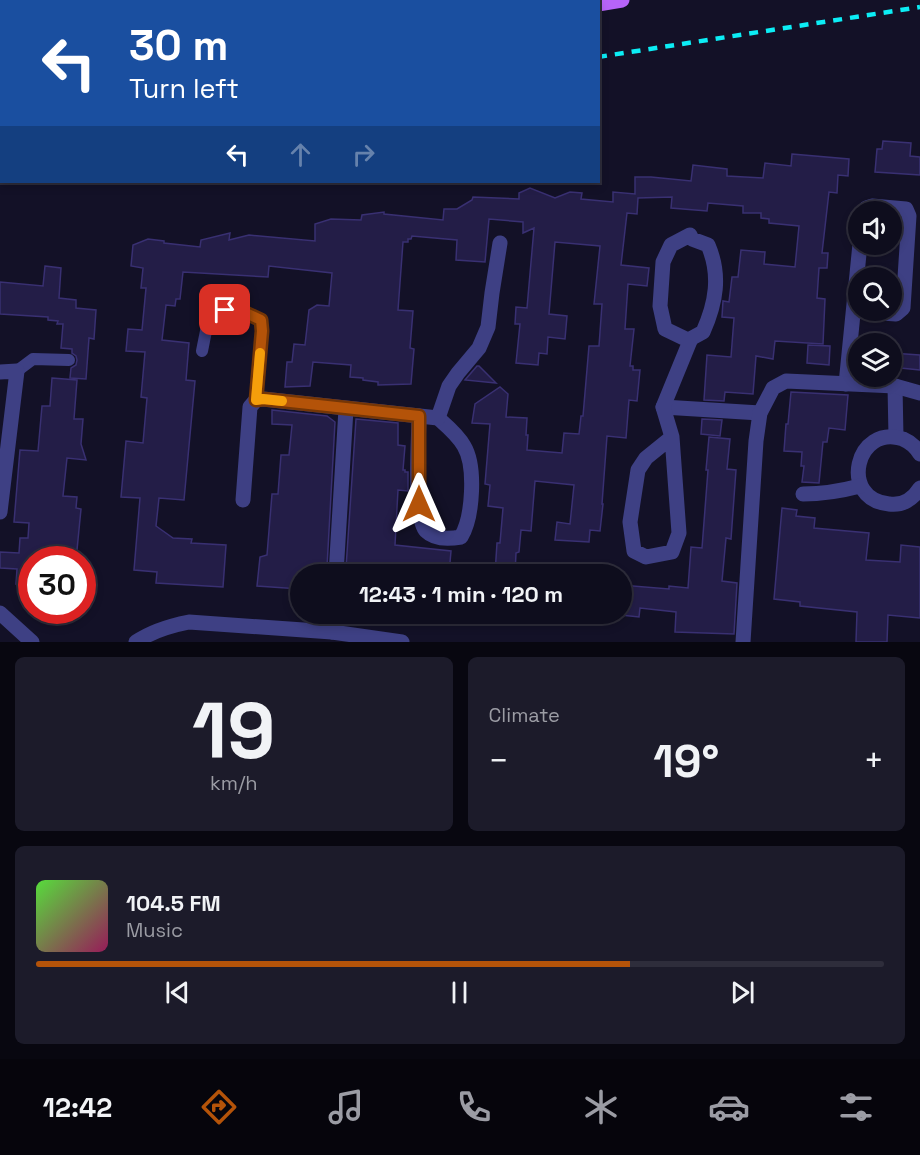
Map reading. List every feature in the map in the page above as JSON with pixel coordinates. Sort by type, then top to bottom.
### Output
[{"type":"main road","points":[[600,4],[622,0]]},
{"type":"street","points":[[902,209],[906,209],[909,216],[902,309]]},
{"type":"street","points":[[672,437],[646,458],[638,470],[630,522],[634,551],[645,556],[672,552],[679,533],[672,437],[663,407],[690,341],[703,332],[713,304],[716,281],[714,260],[708,245],[693,239],[690,235],[671,245],[663,262],[660,306],[665,329],[690,341]]},
{"type":"street","points":[[438,418],[449,386],[479,348],[488,327],[500,243]]},
{"type":"street","points":[[743,642],[756,441],[760,413],[773,388],[786,381],[846,384],[853,321]]},
{"type":"street","points":[[0,372],[17,371],[0,512]]},
{"type":"street","points":[[896,387],[896,437]]},
{"type":"street","points":[[899,387],[920,393]]},
{"type":"street","points":[[243,500],[250,407],[256,400],[263,399],[438,418],[464,445],[471,462],[471,499],[466,530],[462,537],[450,539],[431,534],[422,523],[419,504],[419,416]]},
{"type":"street","points":[[663,407],[760,413]]},
{"type":"street","points":[[337,564],[346,409]]},
{"type":"street","points":[[920,454],[908,441],[896,437],[884,438],[872,443],[863,452],[858,464],[860,486],[871,498],[882,504],[894,505],[906,502],[916,495],[920,488]]},
{"type":"street","points":[[803,494],[836,492],[860,486]]},
{"type":"street","points":[[0,613],[32,642]]},
{"type":"street","points":[[136,642],[166,627],[189,622],[332,632],[402,642]]},
{"type":"street","points":[[332,624],[332,632]]},
{"type":"lane","points":[[202,351],[209,316],[225,310],[248,314],[261,320],[256,400]]},
{"type":"lane","points":[[17,371],[33,359],[69,360]]},
{"type":"building","points":[[883,141],[911,143],[910,156],[920,157],[920,175],[875,172],[877,149],[882,149]]},
{"type":"building","points":[[792,154],[849,159],[848,176],[838,175],[837,193],[829,192],[822,253],[828,253],[827,268],[819,268],[817,298],[825,299],[823,344],[775,341],[773,359],[756,356],[753,394],[725,392],[724,401],[704,400],[707,355],[731,357],[734,318],[722,317],[723,301],[729,302],[732,277],[738,277],[741,250],[765,252],[764,264],[795,267],[799,226],[769,223],[769,219],[761,218],[761,213],[743,213],[743,206],[708,203],[707,211],[671,208],[672,197],[638,198],[637,214],[627,213],[621,265],[649,268],[647,286],[628,284],[625,329],[634,329],[630,366],[633,366],[633,370],[640,370],[637,401],[629,400],[626,438],[607,436],[600,531],[590,530],[589,542],[555,540],[557,522],[570,524],[574,485],[535,481],[531,531],[521,530],[515,564],[496,564],[503,508],[488,506],[490,485],[485,484],[490,424],[472,423],[475,404],[500,387],[508,394],[506,417],[527,418],[527,450],[562,453],[564,433],[579,434],[581,416],[583,416],[589,346],[599,346],[602,304],[594,304],[600,246],[555,242],[549,314],[567,316],[565,339],[548,337],[547,354],[539,353],[538,365],[516,363],[520,324],[515,324],[516,307],[527,308],[534,228],[523,233],[523,222],[489,219],[485,262],[456,260],[457,240],[412,236],[408,242],[403,242],[398,310],[413,311],[410,348],[414,349],[411,384],[378,385],[378,382],[350,377],[351,365],[313,362],[310,386],[285,387],[287,362],[292,362],[294,344],[305,345],[309,310],[317,305],[329,306],[332,273],[269,266],[268,277],[183,272],[180,299],[176,299],[175,306],[166,305],[162,340],[189,343],[186,380],[195,381],[184,500],[159,498],[156,526],[173,538],[192,539],[191,543],[226,545],[223,587],[156,583],[157,572],[134,570],[140,498],[121,497],[126,441],[143,443],[147,398],[141,397],[145,352],[126,351],[128,329],[142,330],[146,288],[141,288],[143,268],[131,266],[133,245],[148,239],[200,247],[201,240],[230,233],[229,240],[249,235],[315,241],[315,224],[331,219],[361,220],[362,215],[384,212],[384,214],[443,220],[444,209],[457,209],[473,197],[519,199],[519,193],[530,188],[555,198],[570,192],[582,193],[581,199],[613,202],[613,192],[635,194],[635,177],[691,181],[693,165],[727,169],[727,176],[763,178],[765,163],[791,166]]},
{"type":"building","points":[[45,266],[61,268],[59,298],[76,300],[76,308],[96,310],[94,339],[89,338],[86,379],[70,378],[71,368],[76,365],[77,360],[72,349],[61,348],[63,324],[48,320],[48,317],[0,314],[0,282],[43,286]]},
{"type":"building","points":[[808,345],[830,346],[829,365],[807,363]]},
{"type":"building","points":[[902,354],[920,355],[920,370],[902,368]]},
{"type":"building","points":[[479,366],[496,383],[465,380]]},
{"type":"building","points":[[52,378],[77,380],[74,419],[83,419],[81,444],[86,460],[67,458],[63,496],[77,497],[76,508],[81,509],[77,546],[19,546],[20,538],[28,538],[29,523],[14,522],[20,450],[38,451],[42,406],[50,406]]},
{"type":"building","points":[[791,392],[848,395],[845,430],[829,428],[827,442],[823,442],[819,483],[802,482],[804,466],[801,466],[802,452],[784,451]]},
{"type":"building","points":[[272,410],[327,416],[335,422],[327,564],[290,564],[290,588],[257,586],[260,557],[267,555],[272,494],[278,494],[281,455],[289,455],[292,425],[272,424]]},
{"type":"building","points":[[356,419],[398,423],[398,445],[405,446],[403,470],[408,472],[408,491],[398,490],[395,545],[451,551],[450,564],[346,564]]},
{"type":"building","points":[[702,419],[722,420],[720,436],[701,434]]},
{"type":"building","points":[[709,437],[730,439],[727,469],[736,470],[731,539],[726,538],[722,581],[737,583],[734,634],[675,632],[676,612],[640,608],[639,617],[632,616],[632,586],[688,588],[691,547],[702,548],[708,470],[706,470]]},
{"type":"building","points":[[782,508],[797,510],[796,516],[815,518],[814,528],[869,533],[866,560],[900,562],[901,545],[920,547],[920,618],[888,615],[887,642],[856,642],[857,612],[800,606],[800,602],[774,599]]},
{"type":"building","points":[[0,552],[18,553],[18,584],[16,584],[17,569],[0,568]]},
{"type":"railway","points":[[600,57],[920,7]]},
{"type":"slow traffic","points":[[260,353],[256,400],[282,401]]},
{"type":"route","points":[[225,310],[248,314],[261,320],[256,400],[419,416],[419,504]]}]
